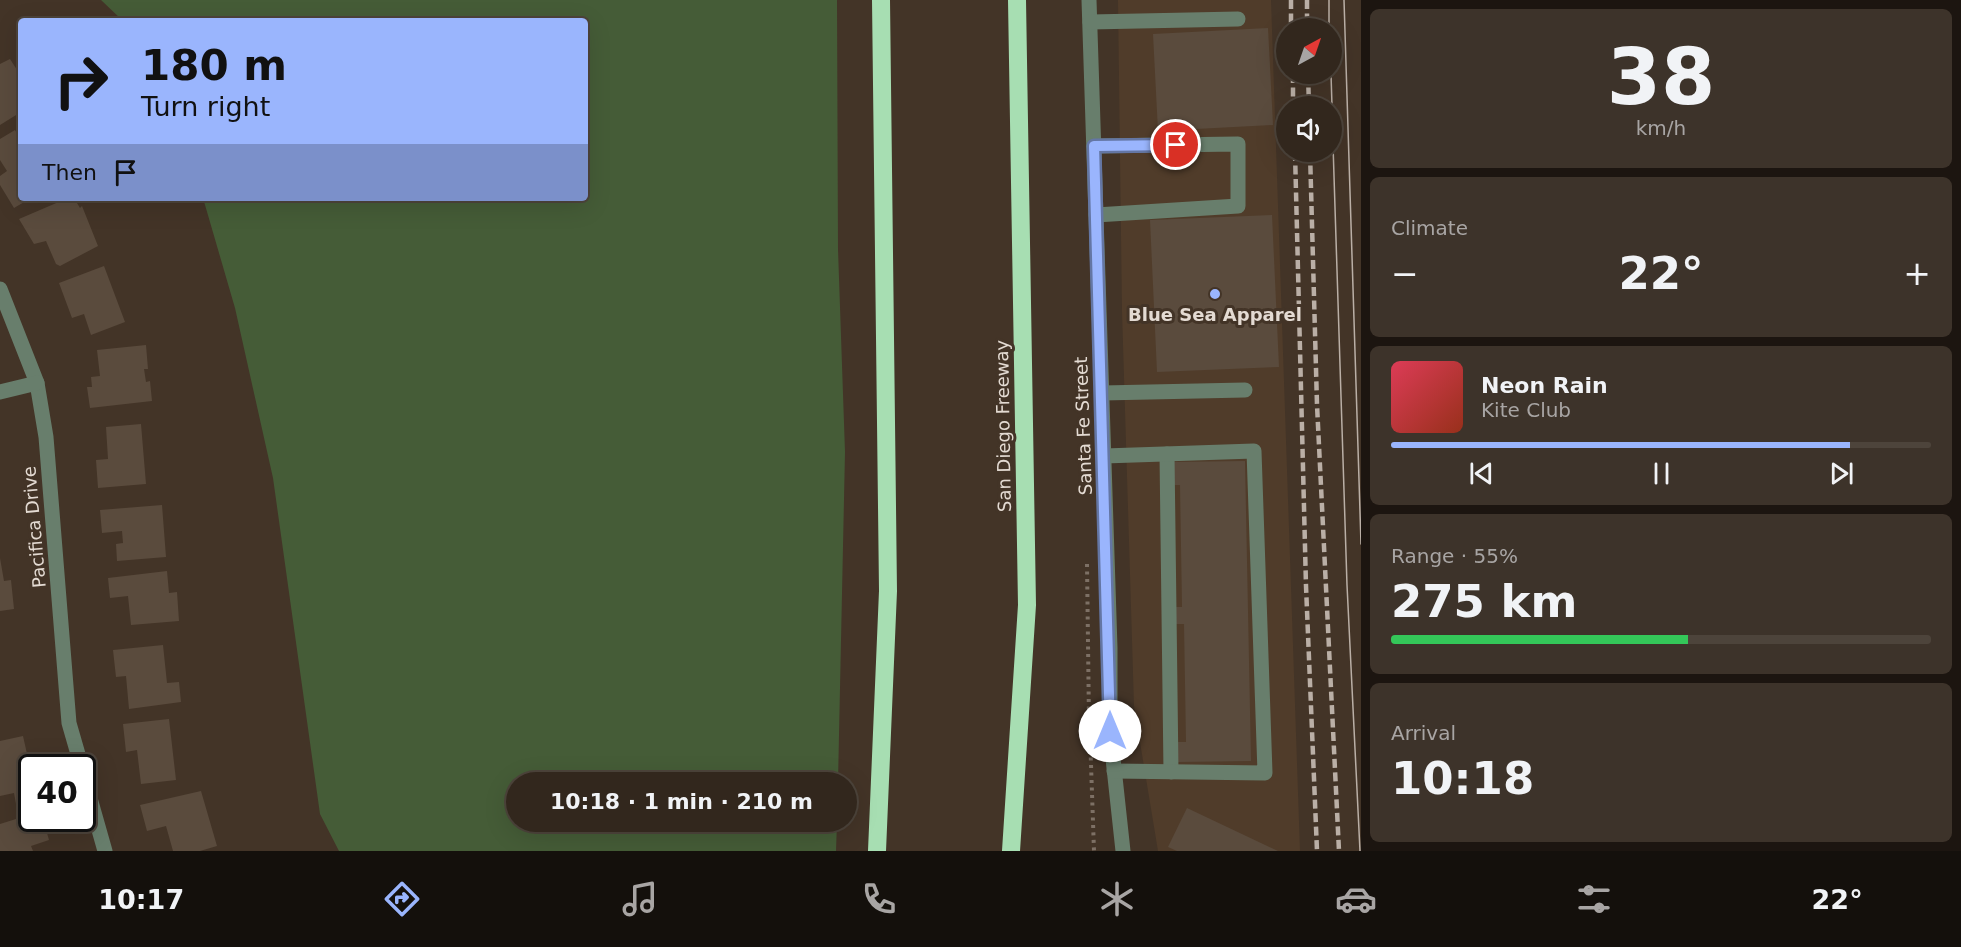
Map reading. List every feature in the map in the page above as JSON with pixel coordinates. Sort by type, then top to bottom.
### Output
[{"type":"highway","points":[[877,851],[888,591],[881,0]]},
{"type":"highway","name":"San Diego Freeway","points":[[1011,851],[1027,605],[1017,0]]},
{"type":"street","name":"Santa Fe Street","points":[[1089,0],[1104,456],[1110,731],[1123,851]]},
{"type":"street","points":[[1090,22],[1238,19]]},
{"type":"street","points":[[1094,146],[1238,144],[1238,206],[1096,215]]},
{"type":"street","name":"Pacifica Drive","points":[[0,289],[37,382],[46,437],[69,723],[78,754]]},
{"type":"street","points":[[0,392],[37,382]]},
{"type":"street","points":[[1102,393],[1245,390]]},
{"type":"street","points":[[1104,456],[1254,451],[1265,773],[1114,771]]},
{"type":"street","points":[[1167,454],[1171,772]]},
{"type":"street","name":"Pacifica Drive","points":[[96,819],[105,851]]},
{"type":"shaded area","points":[[1118,0],[1271,0],[1300,851],[1158,851],[1134,706],[1122,311]]},
{"type":"green space","points":[[101,0],[837,0],[838,249],[845,452],[838,772],[506,772],[506,832],[837,832],[836,851],[339,851],[320,814],[273,478],[235,308],[204,201],[588,201],[588,18],[120,18]]},
{"type":"building","points":[[1268,28],[1273,125],[1158,131],[1153,34]]},
{"type":"building","points":[[10,59],[18,71],[18,114],[0,125],[0,64]]},
{"type":"building","points":[[15,130],[18,136],[18,201],[26,201],[14,208],[0,185],[0,176],[7,171],[0,160],[0,139]]},
{"type":"building","points":[[61,201],[76,201],[80,208],[82,206],[98,246],[60,266],[56,264],[46,241],[34,244],[19,219]]},
{"type":"building","name":"Blue Sea Apparel","points":[[1272,215],[1279,367],[1157,372],[1150,220]]},
{"type":"building","points":[[104,266],[125,322],[91,335],[84,314],[72,318],[59,283]]},
{"type":"building","points":[[146,345],[148,369],[144,369],[146,382],[150,381],[152,401],[90,408],[87,387],[92,387],[91,377],[100,376],[97,350]]},
{"type":"building","points":[[141,424],[146,484],[98,488],[96,460],[108,459],[106,427]]},
{"type":"building","points":[[1245,461],[1251,761],[1177,762],[1176,742],[1186,742],[1184,624],[1174,624],[1173,607],[1182,607],[1180,485],[1171,485],[1171,462]]},
{"type":"building","points":[[162,505],[166,557],[117,561],[116,544],[123,543],[122,531],[102,533],[100,510]]},
{"type":"building","points":[[0,558],[4,581],[11,580],[14,609],[0,611]]},
{"type":"building","points":[[167,571],[169,593],[177,592],[179,621],[131,625],[128,596],[110,598],[108,578]]},
{"type":"building","points":[[163,645],[167,683],[179,682],[181,702],[129,709],[126,676],[116,677],[113,650]]},
{"type":"building","points":[[169,719],[176,780],[141,784],[137,750],[126,752],[123,724]]},
{"type":"building","points":[[23,736],[27,754],[18,754],[18,804],[16,804],[14,793],[0,796],[0,741]]},
{"type":"building","points":[[201,791],[217,846],[200,851],[173,851],[166,826],[147,831],[140,805]]},
{"type":"building","points":[[1187,808],[1278,851],[1177,851],[1168,847]]},
{"type":"building","points":[[18,818],[18,832],[47,832],[49,840],[31,846],[33,851],[0,851],[0,824]]},
{"type":"tram line","points":[[1329,0],[1329,18]]},
{"type":"tram line","points":[[1344,0],[1361,544]]},
{"type":"tram line","points":[[1331,84],[1332,96]]},
{"type":"tram line","points":[[1334,162],[1347,585],[1360,851]]},
{"type":"railway","points":[[1291,0],[1291,18]]},
{"type":"railway","points":[[1307,0],[1307,18]]},
{"type":"railway","points":[[1293,84],[1293,96]]},
{"type":"railway","points":[[1308,84],[1309,96]]},
{"type":"railway","points":[[1295,162],[1306,586],[1317,851]]},
{"type":"railway","points":[[1310,162],[1317,405],[1339,851]]},
{"type":"place","name":"Blue Sea Apparel","points":[[1215,294]]},
{"type":"route","points":[[1110,731],[1110,648],[1094,146],[1176,145]]}]
